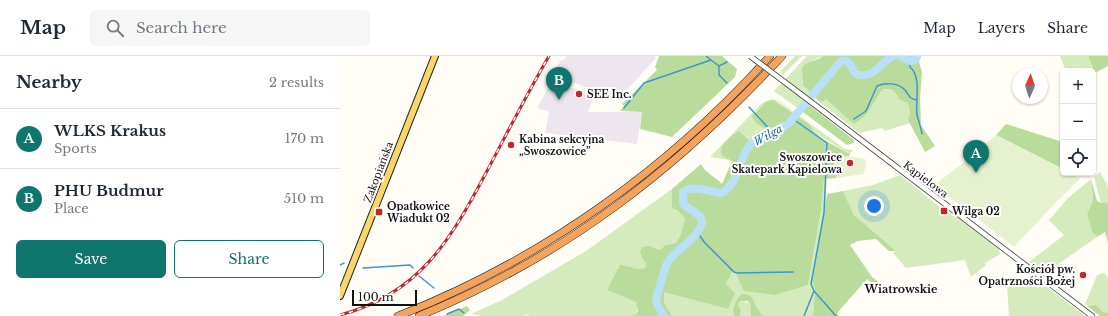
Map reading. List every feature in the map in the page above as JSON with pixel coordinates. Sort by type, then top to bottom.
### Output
[{"type":"highway","points":[[398,316],[459,290],[506,266],[557,236],[598,209],[639,179],[694,132],[729,100],[770,56]]},
{"type":"highway","points":[[419,316],[482,288],[537,259],[633,195],[675,161],[708,131],[782,56]]},
{"type":"highway","points":[[426,316],[437,309]]},
{"type":"main road","name":"Zakopiańska","points":[[340,296],[435,56]]},
{"type":"street","name":"Kąpielowa","points":[[750,56],[1092,316]]},
{"type":"shaded area","points":[[566,56],[654,56],[656,58],[621,96],[616,97],[554,76],[560,61],[564,60]]},
{"type":"shaded area","points":[[554,82],[594,95],[588,112],[642,112],[637,144],[545,133],[549,112],[537,108],[551,83]]},
{"type":"green space","points":[[659,56],[722,56],[737,69],[735,77],[672,137],[640,129],[642,112],[620,111],[624,106],[622,104],[657,70],[655,67]]},
{"type":"green space","points":[[795,56],[802,56],[783,75],[780,72]]},
{"type":"green space","points":[[807,56],[823,56],[807,63],[802,68],[804,75],[802,82],[811,94],[799,109],[774,91]]},
{"type":"green space","points":[[823,56],[921,56],[919,62],[922,72],[920,98],[921,125],[935,146],[925,152],[908,120],[910,114],[908,103],[899,100],[895,93],[891,90],[882,90],[866,115],[854,124],[826,99],[821,103],[803,85],[802,68],[809,62]]},
{"type":"green space","points":[[1060,56],[1088,56],[1093,68],[1065,68]]},
{"type":"green space","points":[[1088,56],[1108,56],[1108,66],[1096,72],[1096,68],[1093,68]]},
{"type":"green space","points":[[889,89],[895,92],[899,100],[908,103],[910,114],[908,120],[910,123],[885,131],[882,128],[859,133],[821,103],[826,99],[832,103],[874,101],[882,90]]},
{"type":"green space","points":[[771,99],[779,101],[845,149],[853,150],[850,154],[815,133],[809,124],[777,101],[766,103],[755,112],[756,123],[770,132],[750,141],[739,131],[730,137],[762,103]]},
{"type":"green space","points":[[774,100],[809,124],[815,133],[824,140],[850,154],[849,156],[834,157],[835,168],[833,170],[837,178],[824,179],[821,211],[808,285],[775,295],[744,291],[736,274],[732,272],[726,284],[735,293],[728,309],[664,292],[664,302],[672,316],[631,316],[636,314],[638,311],[636,302],[607,290],[620,264],[638,269],[645,268],[646,265],[640,253],[642,247],[650,246],[660,250],[665,245],[676,243],[680,236],[685,219],[678,211],[672,208],[672,189],[701,164],[705,170],[722,184],[732,161],[723,156],[721,153],[722,146],[728,139],[739,131],[750,141],[770,132],[756,123],[752,116],[766,102]]},
{"type":"green space","points":[[805,102],[854,140],[854,143],[847,145],[799,109]]},
{"type":"green space","points":[[1006,124],[1060,141],[1060,167],[996,135]]},
{"type":"green space","points":[[996,135],[1060,167],[1060,176],[1075,176],[1080,179],[1014,247],[934,185],[966,161]]},
{"type":"green space","points":[[728,138],[725,143],[722,154],[729,160],[710,157]]},
{"type":"green space","name":"Swoszowice Skatepark Kąpielowa","points":[[841,155],[865,159],[866,167],[863,174],[837,178],[833,170],[835,168],[834,157]]},
{"type":"green space","points":[[1100,172],[1108,186],[1108,203],[1101,203],[1094,177]]},
{"type":"green space","points":[[900,175],[947,213],[961,219],[999,249],[1000,254],[985,263],[986,265],[971,277],[965,260],[906,268],[893,253],[896,251],[854,215],[843,191],[873,185]]},
{"type":"green space","points":[[824,179],[827,179],[825,213],[812,281],[815,289],[813,316],[763,316],[751,296],[742,294],[734,316],[672,316],[664,302],[664,291],[728,309],[726,284],[732,272],[808,285],[821,211]]},
{"type":"green space","points":[[1091,179],[1093,200],[1087,214],[1092,232],[1097,237],[1044,274],[1029,262],[1064,235],[1049,220],[1068,198]]},
{"type":"green space","points":[[1091,179],[1097,201],[1101,203],[1108,203],[1108,243],[1105,232],[1097,237],[1092,232],[1087,214],[1093,200]]},
{"type":"green space","points":[[672,189],[672,202],[675,210],[678,211],[685,219],[680,236],[676,243],[665,245],[660,250],[650,246],[643,259],[646,265],[645,268],[638,269],[620,264],[607,290],[636,302],[638,308],[636,314],[631,316],[529,316],[526,314],[525,316],[484,316],[471,314],[502,300],[586,251]]},
{"type":"green space","points":[[843,191],[854,215],[896,251],[889,251],[876,239],[858,241],[850,245],[872,277],[880,283],[880,288],[876,287],[867,279],[837,313],[839,316],[813,316],[815,289],[812,282],[827,194]]},
{"type":"green space","points":[[1105,273],[1108,279],[1108,313],[1103,312],[1096,305],[1087,306],[1085,304],[1097,275]]},
{"type":"green space","points":[[1042,283],[1085,316],[1009,316],[1007,284],[1041,285]]},
{"type":"green space","points":[[742,294],[751,296],[763,316],[751,316],[750,303],[747,301],[740,301],[738,305],[741,310],[740,316],[734,316],[735,304]]},
{"type":"green space","points":[[740,301],[750,303],[751,316],[740,316],[741,310],[738,305]]},
{"type":"green space","points":[[1096,305],[1103,312],[1108,313],[1108,316],[1100,316],[1087,306]]},
{"type":"green space","points":[[467,306],[470,310],[463,316],[443,316]]},
{"type":"waterway","points":[[706,56],[711,60]]},
{"type":"waterway","name":"Wilga","points":[[664,316],[656,302],[656,299],[665,267],[674,255],[693,238],[702,222],[700,216],[683,204],[683,192],[691,189],[701,189],[721,193],[727,190],[735,178],[749,146],[762,136],[789,123],[840,62],[848,62],[856,74],[867,75],[872,73],[893,56]]},
{"type":"waterway","name":"Wilga","points":[[900,56],[910,61],[914,60],[917,56]]},
{"type":"waterway","points":[[624,108],[644,83],[711,60],[719,66],[727,62]]},
{"type":"waterway","points":[[910,61],[910,67],[914,71],[917,83],[917,115],[922,134]]},
{"type":"waterway","points":[[719,66],[719,75],[727,83]]},
{"type":"waterway","points":[[854,119],[866,111],[877,86],[880,85],[892,84],[899,86],[905,90],[911,98],[917,100]]},
{"type":"waterway","points":[[749,107],[773,133]]},
{"type":"waterway","points":[[793,119],[827,143],[824,213],[811,284],[814,291],[836,316]]},
{"type":"waterway","points":[[697,232],[705,243],[734,272],[793,272]]},
{"type":"waterway","points":[[340,265],[344,263]]},
{"type":"waterway","points":[[363,268],[410,265],[413,268]]},
{"type":"waterway","points":[[419,276],[434,288]]},
{"type":"waterway","points":[[804,316],[814,291]]},
{"type":"waterway","points":[[447,314],[459,309],[464,313]]},
{"type":"railway","points":[[340,315],[368,306],[392,293],[412,278],[430,261],[446,241],[474,196],[549,56]]},
{"type":"place","name":"SEE Inc.","points":[[579,94]]},
{"type":"place","name":"PHU Budmur","points":[[559,100]]},
{"type":"place","name":"Kabina sekcyjna „Swoszowice”","points":[[511,145]]},
{"type":"place","name":"Swoszowice Skatepark Kąpielowa","points":[[850,163]]},
{"type":"place","name":"WLKS Krakus","points":[[976,173]]},
{"type":"place","name":"Wilga 02","points":[[944,211]]},
{"type":"place","name":"Opatkowice Wiadukt 02","points":[[379,212]]},
{"type":"place","name":"Kościół pw. Opatrzności Bożej","points":[[1083,275]]},
{"type":"district","name":"Wiatrowskie","points":[[901,289]]}]
